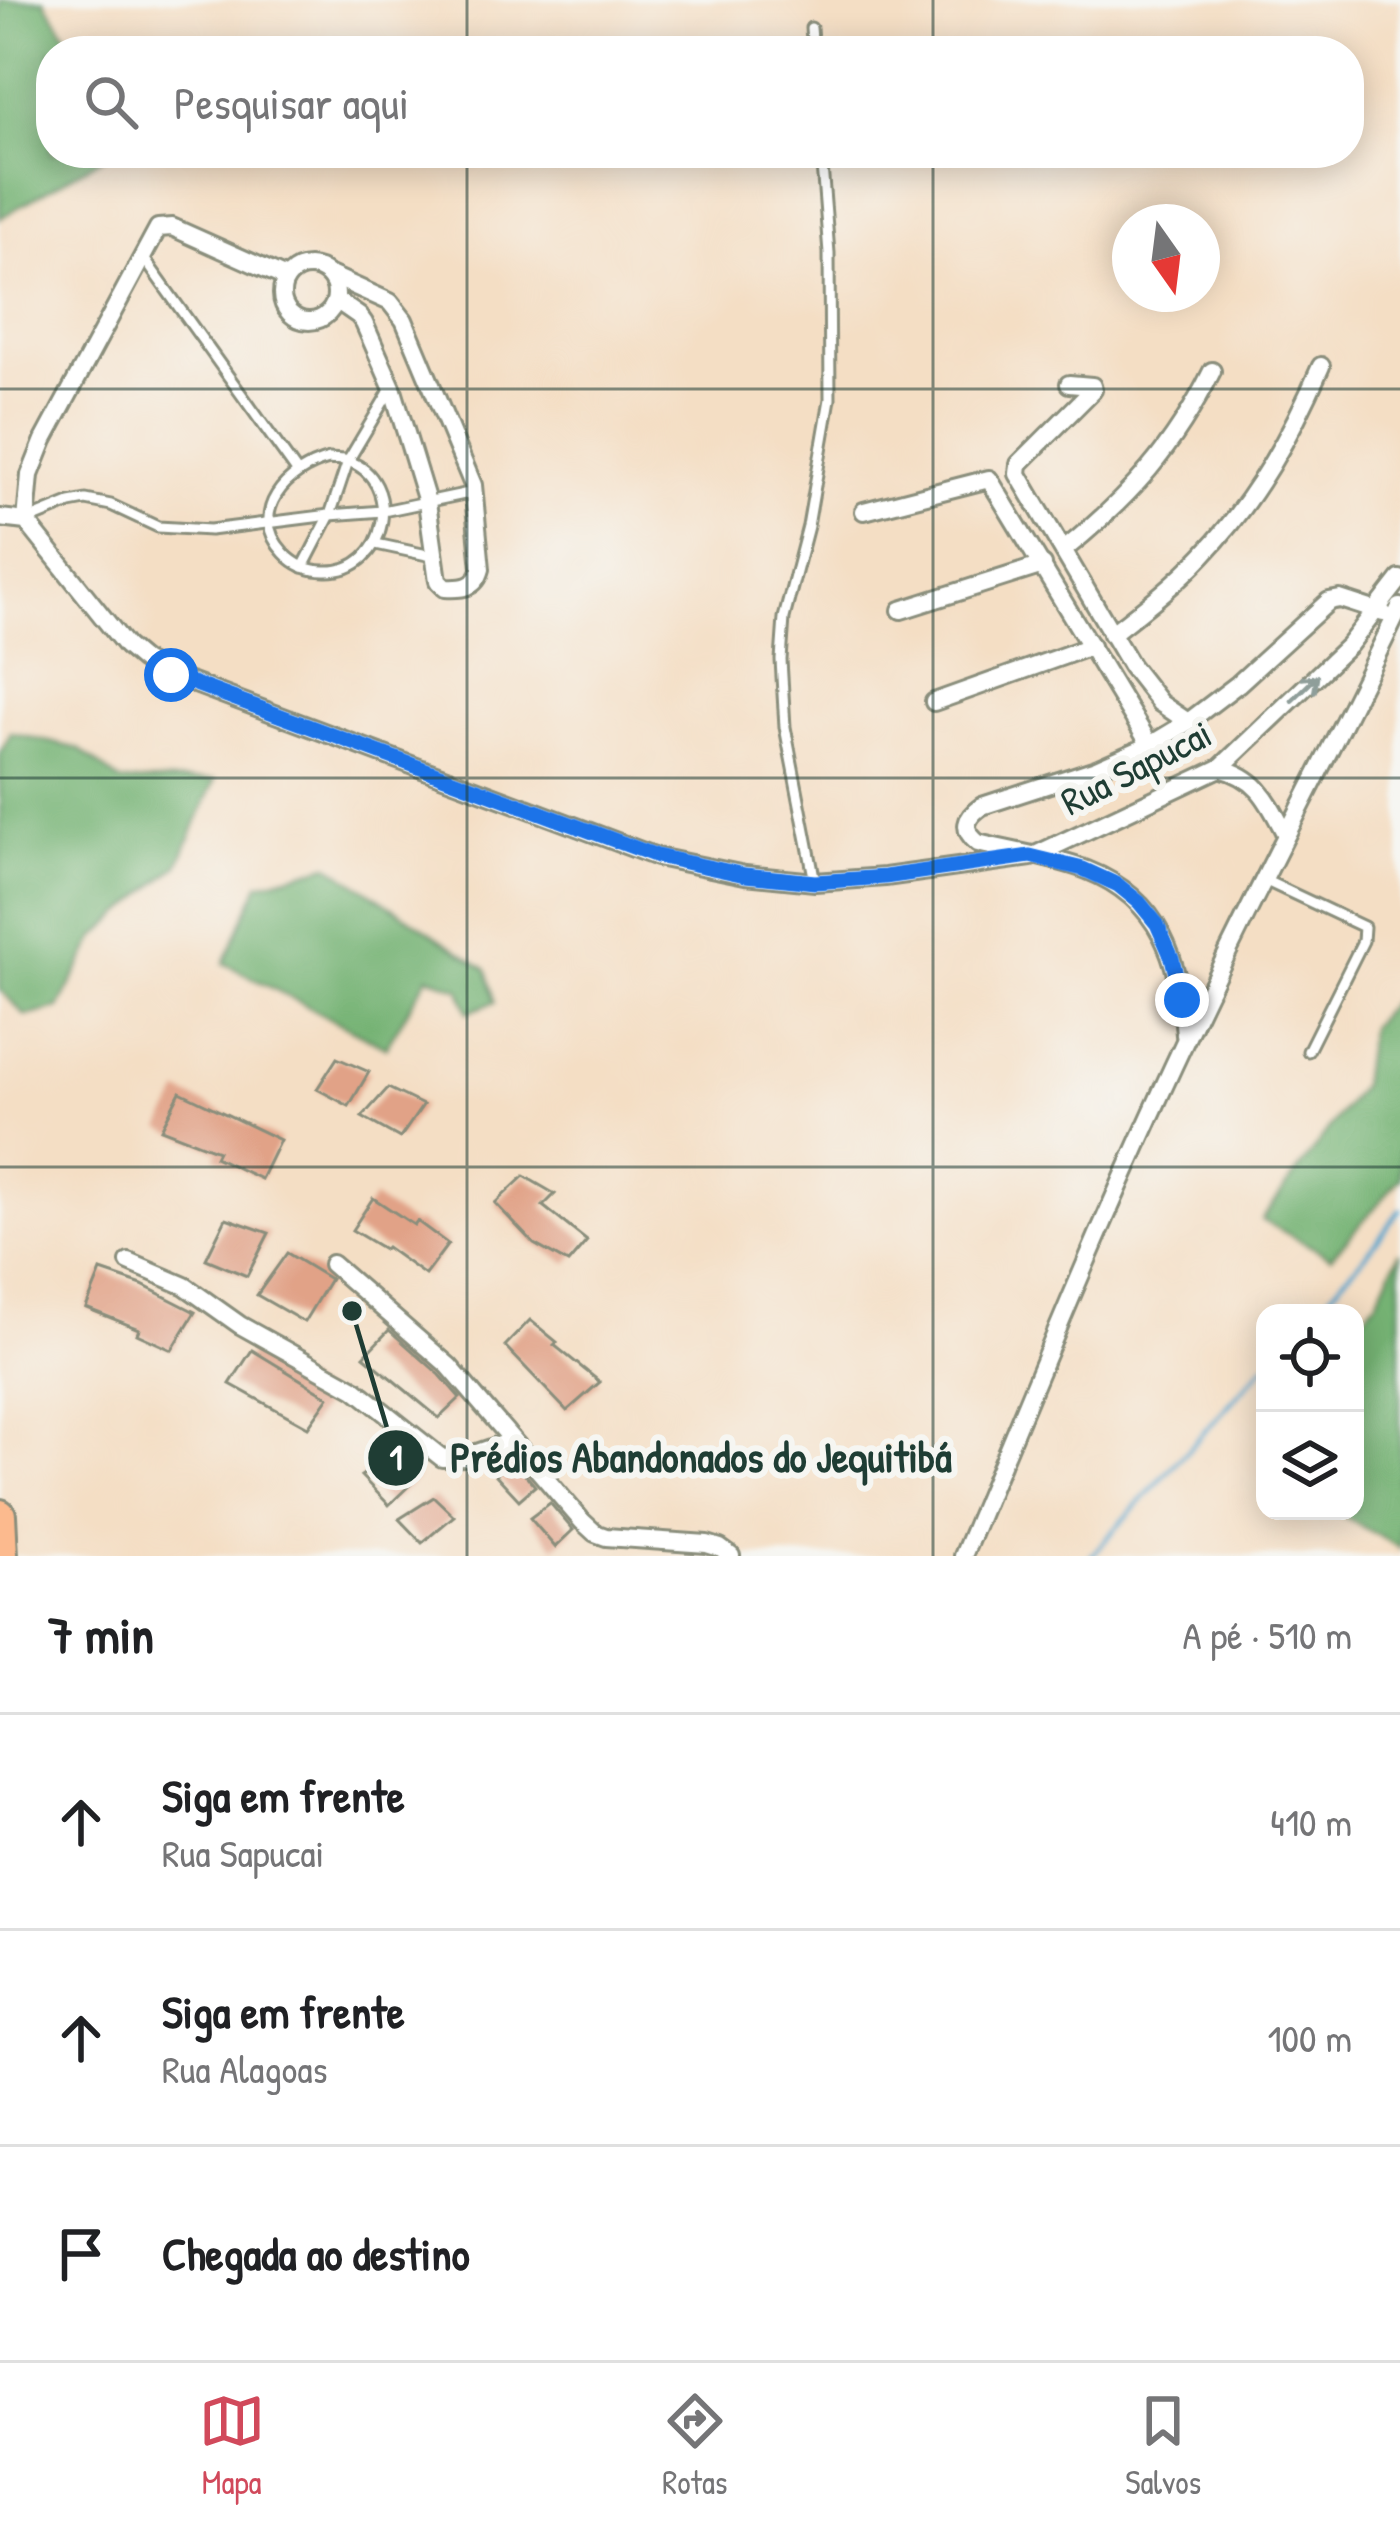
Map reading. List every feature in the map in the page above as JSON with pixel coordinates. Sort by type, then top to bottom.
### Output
[{"type":"highway","points":[[0,1515],[2,1556]]},
{"type":"street","points":[[0,518],[26,521],[30,475],[44,440],[155,231],[166,225],[286,278]]},
{"type":"street","points":[[328,274],[336,290],[326,315],[300,320],[286,310],[281,294],[286,278],[311,266],[389,302],[404,320],[474,492],[481,569],[470,586],[445,588],[435,575],[427,502],[392,387],[364,323],[335,300]]},
{"type":"street","points":[[1111,634],[1162,595],[1245,505],[1288,440],[1321,366]]},
{"type":"street","points":[[1064,550],[1102,520],[1160,459],[1192,412],[1212,371]]},
{"type":"street","points":[[1069,383],[1093,390],[1017,469],[1111,634],[1154,696],[1188,722]]},
{"type":"street","points":[[864,511],[988,479],[1150,746]]},
{"type":"street","name":"Rua Sapucai","points":[[26,521],[126,646],[171,675],[657,856],[745,875],[815,882],[1030,856],[1220,768],[1349,645],[1391,612],[1400,579]]},
{"type":"street","points":[[902,610],[1043,566]]},
{"type":"street","points":[[963,1556],[1097,1234],[1391,612],[1340,599],[1328,601],[1238,684],[1150,746],[970,814],[966,824],[978,843],[1083,869],[1118,885],[1139,902],[1157,924],[1172,958],[1185,1040]]},
{"type":"street","points":[[934,702],[1091,646]]},
{"type":"street","points":[[1220,768],[1240,773],[1255,784],[1286,835]]},
{"type":"street","points":[[129,1262],[185,1286],[260,1337],[355,1389],[442,1458],[466,1457],[512,1441]]},
{"type":"street","points":[[332,1264],[449,1366],[596,1533],[707,1544],[730,1556]]},
{"type":"lane","points":[[812,28],[812,36]]},
{"type":"lane","points":[[815,882],[785,727],[781,660],[784,618],[808,526],[830,399],[829,254],[822,168]]},
{"type":"lane","points":[[142,256],[297,472]]},
{"type":"lane","points":[[302,567],[330,514],[348,461],[392,387]]},
{"type":"lane","points":[[348,461],[375,485],[383,511],[376,544],[350,567],[318,571],[302,567],[280,550],[268,524],[278,492],[312,464],[348,461]]},
{"type":"lane","points":[[26,521],[86,500],[183,530],[383,511],[474,492]]},
{"type":"lane","points":[[376,544],[432,556]]},
{"type":"lane","points":[[1262,879],[1364,927],[1364,941],[1308,1051]]},
{"type":"green space","points":[[0,0],[44,0],[67,36],[36,36],[36,168],[85,168],[0,218]]},
{"type":"green space","points":[[11,733],[79,749],[121,782],[215,780],[178,865],[96,937],[59,1008],[26,1016],[0,990],[0,753]]},
{"type":"green space","points":[[329,865],[487,970],[495,1002],[468,1012],[460,989],[428,976],[386,1047],[224,963],[259,884]]},
{"type":"green space","points":[[1400,992],[1400,1179],[1331,1257],[1262,1220],[1361,1085],[1369,1028]]},
{"type":"green space","points":[[1400,1251],[1400,1548],[1350,1520],[1364,1520],[1364,1315],[1377,1300]]},
{"type":"building","points":[[337,1058],[369,1072],[349,1106],[317,1089]]},
{"type":"building","points":[[388,1088],[423,1105],[400,1138],[362,1117]]},
{"type":"building","points":[[180,1092],[280,1140],[261,1179],[215,1157],[218,1151],[161,1129]]},
{"type":"building","points":[[524,1176],[555,1194],[543,1206],[587,1241],[568,1263],[534,1244],[495,1203]]},
{"type":"building","points":[[373,1198],[448,1244],[425,1275],[352,1230]]},
{"type":"building","points":[[226,1218],[269,1233],[247,1276],[206,1259]]},
{"type":"building","points":[[287,1253],[330,1279],[304,1322],[257,1295]]},
{"type":"building","points":[[101,1271],[195,1312],[172,1350],[137,1334],[139,1329],[86,1308]]},
{"type":"building","points":[[530,1320],[600,1382],[567,1411],[505,1346]]},
{"type":"building","points":[[389,1330],[460,1398],[439,1418],[364,1356]]},
{"type":"building","points":[[252,1350],[329,1397],[308,1427],[230,1384]]},
{"type":"building","points":[[393,1454],[418,1477],[389,1505],[361,1476]]},
{"type":"building","points":[[514,1461],[535,1486],[519,1500],[495,1474]]},
{"type":"building","points":[[434,1497],[454,1516],[422,1543],[399,1519]]},
{"type":"building","points":[[550,1503],[573,1530],[555,1547],[530,1518]]},
{"type":"waterway","points":[[1321,1304],[1400,1210]]},
{"type":"waterway","points":[[1091,1556],[1256,1375]]},
{"type":"place","name":"Prédios Abandonados do Jequitibá","points":[[352,1311]]},
{"type":"route","points":[[171,675],[657,856],[745,875],[815,882],[1030,856],[1083,869],[1118,885],[1157,924],[1172,958],[1182,1000]]}]
